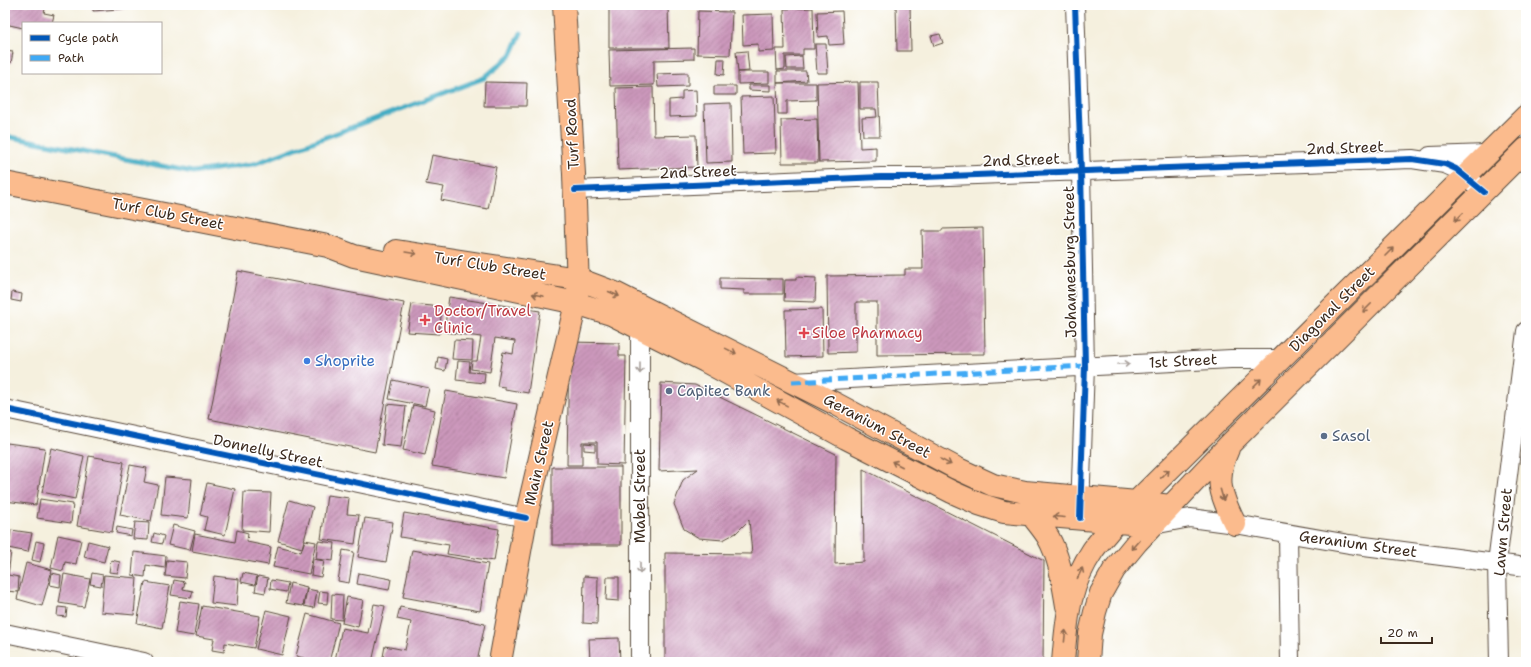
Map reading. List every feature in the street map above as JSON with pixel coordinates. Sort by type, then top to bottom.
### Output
[{"type":"main road","name":"Turf Road","points":[[564,5],[574,190],[577,290]]},
{"type":"main road","name":"Diagonal Street","points":[[1068,610],[1073,588],[1089,556],[1117,521],[1526,116]]},
{"type":"main road","name":"Diagonal Street","points":[[1088,662],[1090,634],[1095,612],[1101,593],[1114,570],[1171,506],[1230,444],[1526,149]]},
{"type":"main road","name":"Turf Club Street","points":[[5,183],[331,246],[354,256],[577,290]]},
{"type":"main road","name":"Geranium Street","points":[[577,290],[611,314],[705,361],[846,438],[952,492],[979,504],[1004,512],[1031,514],[1137,502],[1171,506]]},
{"type":"main road","name":"Geranium Street","points":[[577,290],[615,293],[792,382],[956,468],[993,485],[1025,492],[1081,508],[1117,521],[1153,526]]},
{"type":"main road","name":"Main Street","points":[[500,662],[526,518],[577,290]]},
{"type":"main road","points":[[1230,444],[1223,460],[1220,484],[1221,493],[1235,524]]},
{"type":"main road","points":[[1031,514],[1048,537],[1059,565],[1068,610],[1063,662]]},
{"type":"street","name":"Johannesburg Street","points":[[1075,5],[1081,171],[1085,366],[1081,508]]},
{"type":"street","name":"2nd Street","points":[[574,190],[881,177],[923,177],[1412,159],[1442,155],[1487,154]]},
{"type":"street","name":"2nd Street","points":[[1412,159],[1445,164],[1465,176],[1484,192]]},
{"type":"street","name":"Mabel Street","points":[[640,329],[640,662]]},
{"type":"street","name":"Lawn Street","points":[[1499,662],[1498,563],[1526,331]]},
{"type":"street","name":"1st Street","points":[[792,382],[1231,359],[1282,359]]},
{"type":"street","name":"Donnelly Street","points":[[5,409],[526,518]]},
{"type":"street","name":"Geranium Street","points":[[1171,506],[1190,518]]},
{"type":"street","name":"Geranium Street","points":[[1153,526],[1190,518],[1395,550],[1526,567]]},
{"type":"street","points":[[1288,534],[1290,662]]},
{"type":"street","points":[[5,633],[144,662]]},
{"type":"building","points":[[5,5],[46,5],[44,13],[54,15],[52,22],[22,22],[22,28],[5,24]]},
{"type":"building","points":[[93,5],[131,5],[131,8],[93,11]]},
{"type":"building","points":[[609,5],[668,5],[669,48],[609,48]]},
{"type":"building","points":[[896,5],[910,5],[911,51],[897,51]]},
{"type":"building","points":[[813,8],[814,49],[803,49],[803,55],[785,55],[785,69],[777,70],[776,49],[785,49],[784,9]]},
{"type":"building","points":[[698,11],[732,12],[730,55],[697,54]]},
{"type":"building","points":[[842,11],[844,44],[829,45],[828,36],[818,37],[817,12]]},
{"type":"building","points":[[773,14],[774,51],[758,52],[758,44],[743,45],[742,15]]},
{"type":"building","points":[[940,34],[943,43],[934,46],[931,36]]},
{"type":"building","points":[[815,44],[826,44],[828,73],[817,73]]},
{"type":"building","points":[[694,48],[694,59],[654,60],[654,85],[610,86],[609,50]]},
{"type":"building","points":[[5,51],[13,52],[11,63],[5,62]]},
{"type":"building","points":[[747,51],[749,71],[738,72],[736,52]]},
{"type":"building","points":[[802,56],[803,69],[787,69],[786,57]]},
{"type":"building","points":[[718,59],[725,59],[724,75],[717,74]]},
{"type":"building","points":[[777,71],[806,71],[807,81],[777,83]]},
{"type":"building","points":[[738,72],[769,72],[769,83],[738,84]]},
{"type":"building","points":[[688,73],[688,86],[658,87],[657,74]]},
{"type":"building","points":[[485,82],[527,83],[526,106],[484,106]]},
{"type":"building","points":[[858,82],[860,148],[876,147],[876,161],[819,162],[817,83]]},
{"type":"building","points":[[860,82],[878,82],[880,136],[863,136],[862,118],[877,117],[876,109],[860,109]]},
{"type":"building","points":[[777,83],[816,83],[816,100],[787,101],[787,114],[778,114]]},
{"type":"building","points":[[749,85],[771,85],[771,91],[749,90]]},
{"type":"building","points":[[714,86],[736,86],[736,95],[714,95]]},
{"type":"building","points":[[653,87],[654,136],[696,135],[697,167],[618,170],[616,88]]},
{"type":"building","points":[[696,90],[697,116],[669,117],[669,100],[682,99],[682,91]]},
{"type":"building","points":[[774,96],[776,153],[743,154],[741,97]]},
{"type":"building","points":[[731,103],[732,162],[706,163],[704,104]]},
{"type":"building","points":[[817,119],[818,163],[782,163],[781,120]]},
{"type":"building","points":[[432,155],[496,167],[488,209],[441,200],[444,187],[426,184]]},
{"type":"building","points":[[983,228],[985,354],[877,355],[877,302],[856,302],[856,352],[828,353],[827,276],[905,275],[905,269],[923,269],[922,231]]},
{"type":"building","name":"Shoprite","points":[[238,271],[404,303],[375,452],[209,419]]},
{"type":"building","points":[[796,277],[816,278],[815,302],[784,301],[785,280],[796,280]]},
{"type":"building","points":[[720,278],[783,279],[783,294],[744,294],[744,290],[720,289]]},
{"type":"building","points":[[12,292],[22,294],[21,302],[11,300]]},
{"type":"building","points":[[449,297],[540,311],[528,393],[497,386],[503,352],[513,354],[515,341],[495,338],[490,372],[471,369],[472,361],[477,361],[481,337],[444,332]]},
{"type":"building","name":"Doctor/Travel Clinic","points":[[412,304],[442,307],[439,334],[407,332]]},
{"type":"building","name":"Siloe Pharmacy","points":[[822,309],[823,356],[786,357],[785,310]]},
{"type":"building","points":[[454,340],[473,341],[472,360],[452,359]]},
{"type":"building","points":[[569,342],[619,343],[619,356],[626,356],[624,465],[597,464],[597,442],[582,442],[582,465],[567,465]]},
{"type":"building","points":[[438,357],[447,359],[445,371],[436,369]]},
{"type":"building","points":[[458,361],[470,362],[469,372],[485,373],[484,383],[456,380]]},
{"type":"building","points":[[393,380],[429,388],[425,406],[389,399]]},
{"type":"building","points":[[661,383],[695,385],[836,454],[835,564],[864,562],[863,469],[1044,561],[1043,662],[665,662],[665,553],[752,554],[749,520],[736,533],[723,540],[699,538],[684,529],[674,504],[683,480],[698,469],[659,471]]},
{"type":"building","points":[[446,391],[517,404],[504,478],[432,466]]},
{"type":"building","points":[[387,404],[406,406],[401,447],[382,445]]},
{"type":"building","points":[[413,405],[435,410],[425,455],[403,450]]},
{"type":"building","points":[[7,443],[45,448],[36,505],[5,501],[5,455]]},
{"type":"building","points":[[584,443],[595,444],[595,451],[584,450]]},
{"type":"building","points":[[51,448],[84,456],[75,499],[42,492]]},
{"type":"building","points":[[89,456],[124,462],[112,532],[77,526]]},
{"type":"building","points":[[130,465],[147,468],[144,482],[158,485],[151,521],[120,515]]},
{"type":"building","points":[[552,467],[621,467],[621,545],[552,545]]},
{"type":"building","points":[[165,477],[192,479],[188,518],[161,515]]},
{"type":"building","points":[[207,483],[235,489],[225,535],[204,530],[207,517],[200,515]]},
{"type":"building","points":[[244,492],[271,493],[269,532],[242,530]]},
{"type":"building","points":[[327,495],[349,498],[347,514],[359,515],[355,544],[321,539]]},
{"type":"building","points":[[40,499],[73,504],[71,523],[37,518]]},
{"type":"building","points":[[289,500],[313,507],[302,548],[278,541]]},
{"type":"building","points":[[404,513],[499,529],[494,561],[447,554],[449,545],[400,537]]},
{"type":"building","points":[[365,518],[393,522],[386,562],[358,557]]},
{"type":"building","points":[[135,522],[149,523],[148,540],[133,539]]},
{"type":"building","points":[[173,525],[195,531],[190,550],[168,545]]},
{"type":"building","points":[[117,527],[132,530],[131,536],[116,533]]},
{"type":"building","points":[[11,530],[32,533],[28,552],[8,548]]},
{"type":"building","points":[[237,530],[248,533],[247,542],[271,547],[268,565],[192,551],[195,534],[235,542]]},
{"type":"building","points":[[154,533],[164,536],[162,544],[152,542]]},
{"type":"building","points":[[58,535],[81,540],[76,564],[65,562],[63,571],[51,568]]},
{"type":"building","points":[[305,540],[316,542],[309,574],[273,567],[278,546],[301,552]]},
{"type":"building","points":[[36,541],[44,543],[40,562],[32,560]]},
{"type":"building","points":[[88,541],[108,546],[104,562],[84,557]]},
{"type":"building","points":[[318,541],[335,543],[333,561],[316,559]]},
{"type":"building","points":[[343,550],[354,552],[349,583],[338,581]]},
{"type":"building","points":[[412,550],[488,564],[480,611],[403,597]]},
{"type":"building","points":[[5,552],[11,552],[8,575],[19,577],[18,592],[5,591]]},
{"type":"building","points":[[134,552],[166,556],[165,568],[146,565],[145,577],[132,575]]},
{"type":"building","points":[[313,559],[324,561],[321,577],[311,575]]},
{"type":"building","points":[[111,560],[120,562],[118,573],[109,572]]},
{"type":"building","points":[[167,560],[187,562],[185,578],[165,576]]},
{"type":"building","points":[[26,563],[52,570],[42,606],[17,599]]},
{"type":"building","points":[[52,573],[61,575],[60,587],[50,585]]},
{"type":"building","points":[[92,573],[103,575],[101,586],[90,584]]},
{"type":"building","points":[[243,573],[257,576],[255,585],[241,582]]},
{"type":"building","points":[[359,573],[391,579],[389,590],[357,584]]},
{"type":"building","points":[[64,574],[90,579],[84,607],[59,603]]},
{"type":"building","points":[[104,575],[137,578],[134,615],[101,612]]},
{"type":"building","points":[[214,576],[239,579],[237,606],[211,603]]},
{"type":"building","points":[[258,576],[268,578],[265,593],[255,591]]},
{"type":"building","points":[[584,576],[598,577],[597,624],[583,623]]},
{"type":"building","points":[[607,577],[619,577],[619,601],[606,600]]},
{"type":"building","points":[[174,580],[185,582],[183,589],[193,591],[191,598],[171,595]]},
{"type":"building","points":[[271,580],[288,583],[286,592],[270,589]]},
{"type":"building","points":[[145,582],[170,586],[162,628],[137,623]]},
{"type":"building","points":[[290,583],[307,587],[303,606],[286,603]]},
{"type":"building","points":[[307,589],[317,591],[314,608],[304,606]]},
{"type":"building","points":[[320,591],[328,592],[327,604],[318,603]]},
{"type":"building","points":[[332,594],[343,595],[342,620],[331,619]]},
{"type":"building","points":[[347,597],[363,600],[358,627],[342,623]]},
{"type":"building","points":[[180,601],[199,604],[194,636],[175,633]]},
{"type":"building","points":[[374,604],[385,606],[372,662],[343,662],[335,660],[342,628],[368,633]]},
{"type":"building","points":[[202,606],[260,616],[254,648],[225,643],[224,652],[212,650],[214,639],[196,636]]},
{"type":"building","points":[[58,607],[67,608],[66,617],[57,616]]},
{"type":"building","points":[[400,607],[485,624],[477,662],[382,662],[385,646],[405,650],[411,622],[397,619]]},
{"type":"building","points":[[266,610],[291,616],[282,655],[256,649]]},
{"type":"building","points":[[307,614],[339,623],[329,662],[319,662],[296,656]]},
{"type":"building","points":[[619,638],[620,662],[590,662],[589,639]]},
{"type":"waterway","points":[[5,136],[193,172],[254,164],[484,78],[511,55],[521,33]]},
{"type":"marked path","points":[[792,382],[1085,366]]},
{"type":"cycle path","points":[[1075,5],[1081,171],[1085,366],[1080,518]]},
{"type":"cycle path","points":[[575,190],[881,177],[923,177],[1412,159],[1445,164],[1456,169],[1484,192]]},
{"type":"cycle path","points":[[5,409],[526,518]]},
{"type":"place","name":"Doctor/Travel Clinic","points":[[425,320]]},
{"type":"place","name":"Siloe Pharmacy","points":[[804,333]]},
{"type":"place","name":"Shoprite","points":[[307,361]]},
{"type":"place","name":"Capitec Bank","points":[[669,391]]},
{"type":"place","name":"Sasol","points":[[1324,436]]}]
